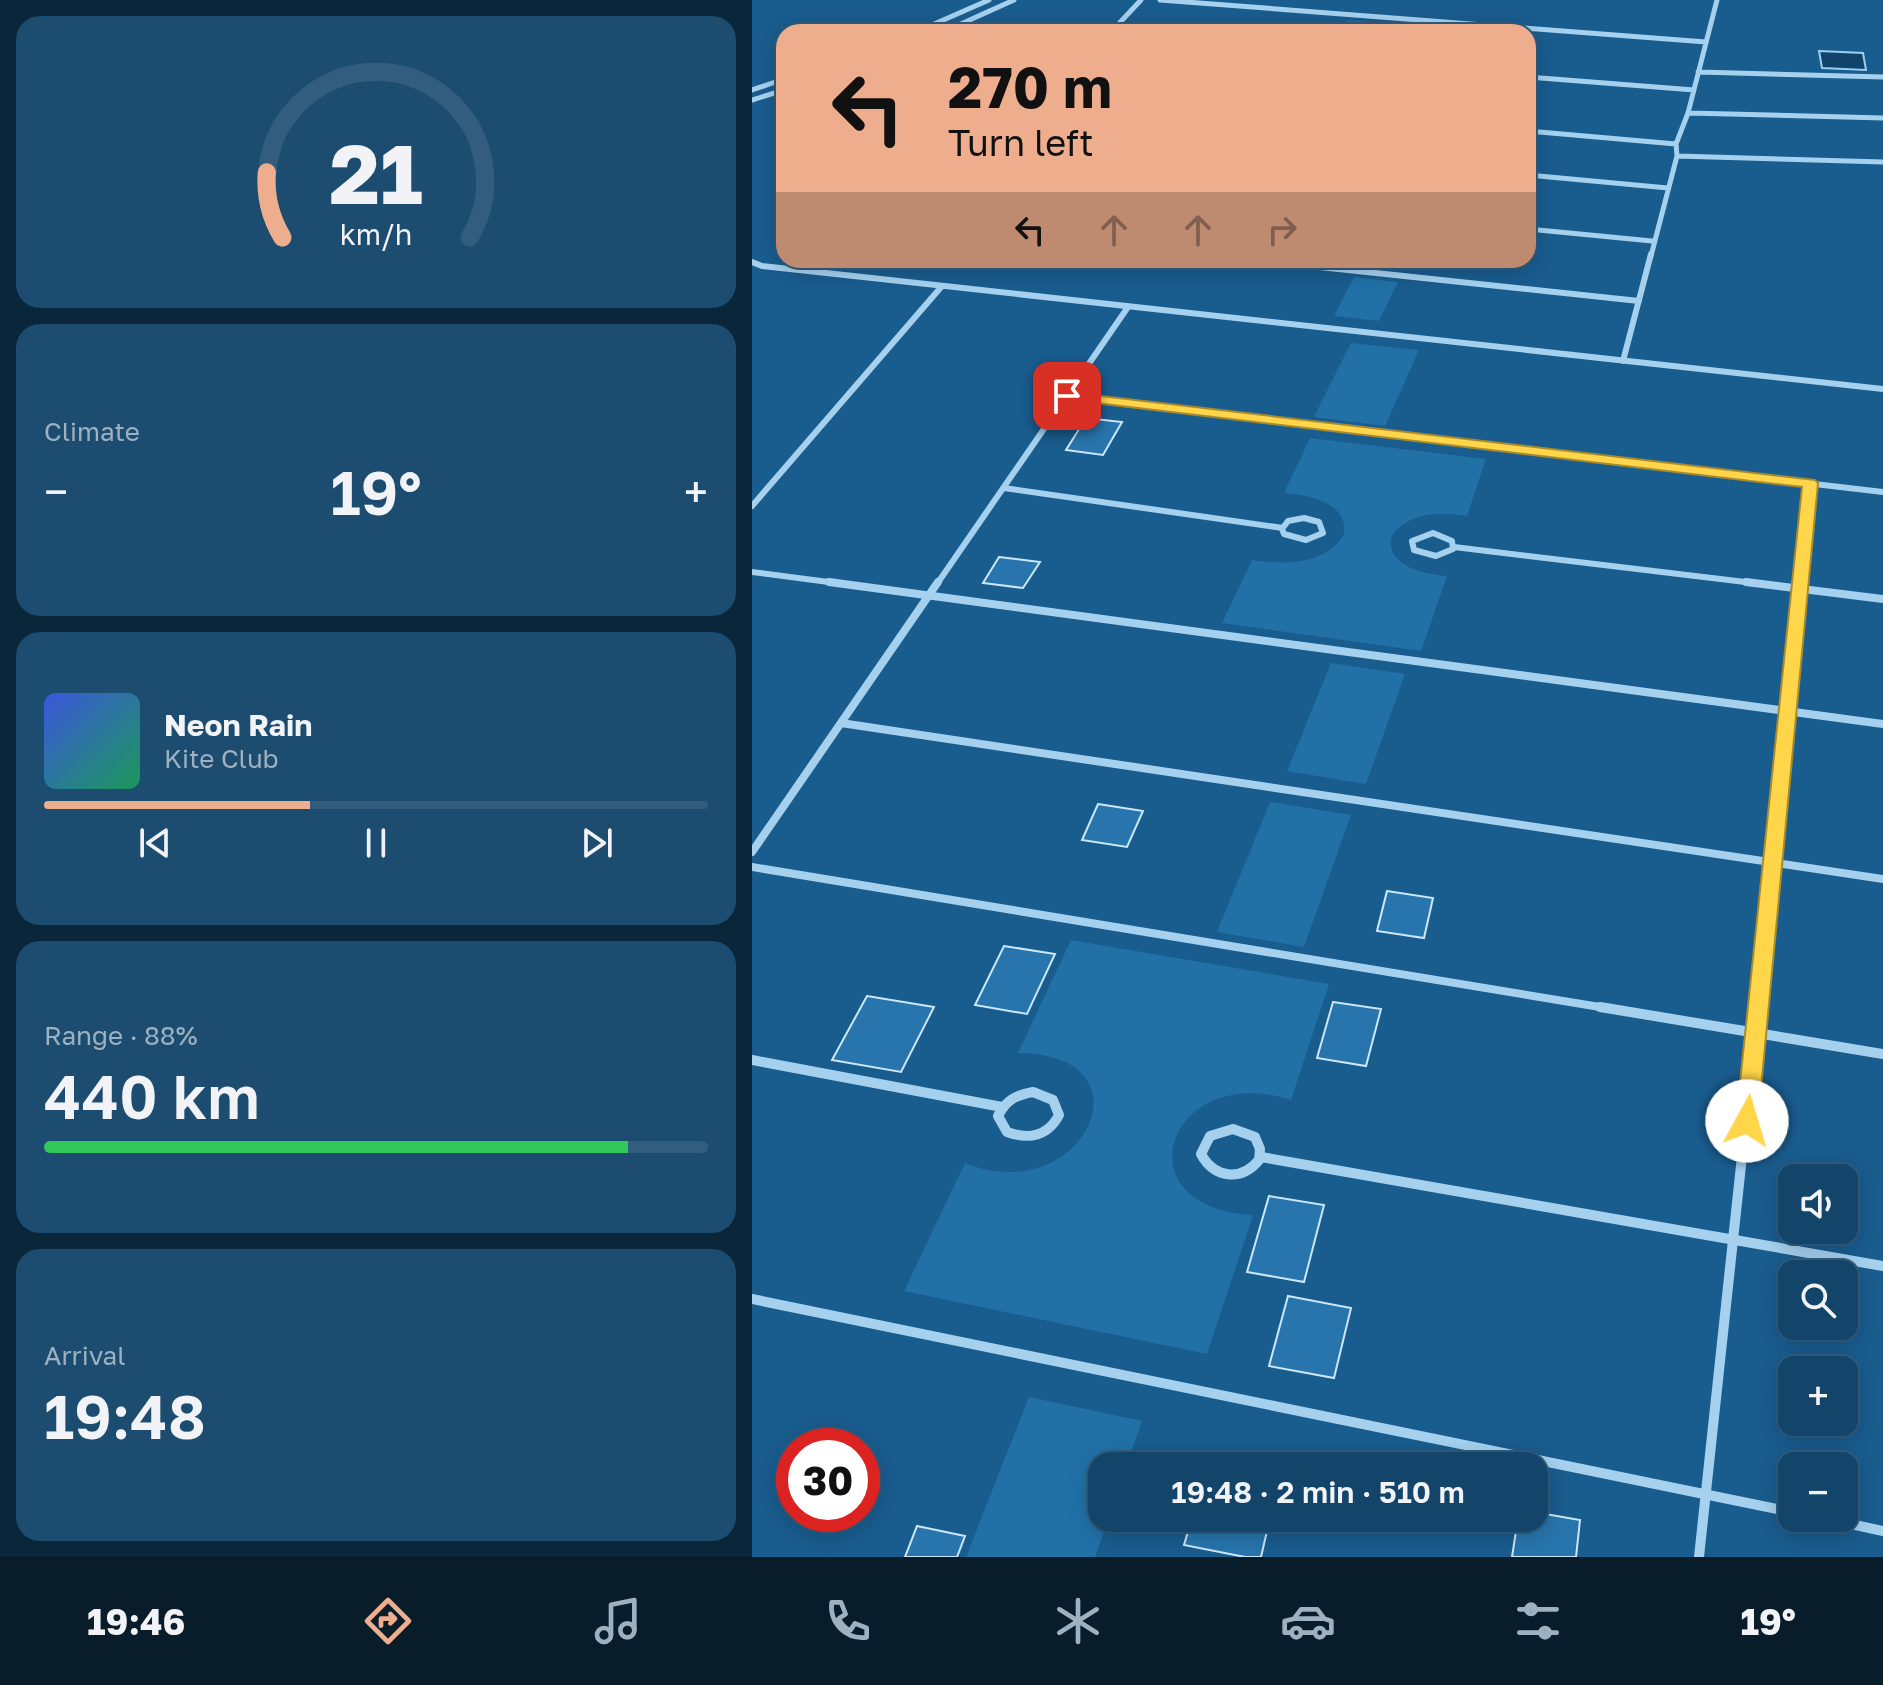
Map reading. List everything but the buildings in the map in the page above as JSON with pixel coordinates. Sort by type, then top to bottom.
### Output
[{"type":"street","points":[[934,24],[989,0]]},
{"type":"street","points":[[961,24],[1014,0]]},
{"type":"street","points":[[1118,24],[1141,0]]},
{"type":"street","points":[[1160,0],[1472,24]]},
{"type":"street","points":[[1623,361],[1652,241],[1677,156],[1676,144],[1688,113],[1717,0]]},
{"type":"street","points":[[1536,29],[1706,42]]},
{"type":"street","points":[[1698,72],[1883,77]]},
{"type":"street","points":[[1536,78],[1694,90]]},
{"type":"street","points":[[752,90],[776,82]]},
{"type":"street","points":[[752,100],[776,92]]},
{"type":"street","points":[[1688,113],[1883,118]]},
{"type":"street","points":[[1536,132],[1676,144]]},
{"type":"street","points":[[1677,156],[1883,162]]},
{"type":"street","points":[[1536,176],[1668,188]]},
{"type":"street","points":[[1536,230],[1652,241]]},
{"type":"street","points":[[752,262],[776,268]]},
{"type":"street","points":[[780,268],[1883,389]]},
{"type":"street","points":[[1329,268],[1639,301]]},
{"type":"street","points":[[752,506],[942,286]]},
{"type":"street","points":[[752,852],[1128,307]]},
{"type":"street","points":[[1067,396],[1883,492]]},
{"type":"street","points":[[1699,1557],[1735,1238],[1810,483]]},
{"type":"street","points":[[1004,488],[1283,528],[1290,538],[1306,540],[1319,536],[1324,529],[1319,522],[1304,518],[1288,521],[1283,528]]},
{"type":"street","points":[[1433,533],[1448,537],[1454,547],[1436,556],[1420,554],[1412,546],[1417,537],[1433,533]]},
{"type":"street","points":[[1454,547],[1883,599]]},
{"type":"street","points":[[752,572],[1883,724]]},
{"type":"street","points":[[841,723],[1883,879]]},
{"type":"street","points":[[752,867],[1883,1054]]},
{"type":"street","points":[[752,1060],[1002,1107],[1020,1094],[1033,1092],[1053,1100],[1059,1115],[1056,1123],[1040,1135],[1017,1137],[1000,1125],[998,1116],[1002,1107]]},
{"type":"street","points":[[1233,1129],[1255,1137],[1260,1144],[1261,1157],[1254,1168],[1234,1176],[1211,1170],[1201,1154],[1210,1136],[1233,1129]]},
{"type":"street","points":[[1261,1157],[1883,1266]]},
{"type":"street","points":[[752,1299],[1778,1509]]},
{"type":"street","points":[[1858,1526],[1883,1531]]},
{"type":"shaded area","points":[[1348,20],[1396,24],[1345,24]]},
{"type":"shaded area","points":[[1819,51],[1863,53],[1866,70],[1822,68]]},
{"type":"shaded area","points":[[1354,277],[1398,282],[1379,321],[1334,316]]},
{"type":"shaded area","points":[[1351,343],[1419,350],[1385,426],[1314,417]]},
{"type":"shaded area","points":[[1310,438],[1486,459],[1467,516],[1424,516],[1405,523],[1391,538],[1391,548],[1401,562],[1419,571],[1447,576],[1421,651],[1222,623],[1252,560],[1290,562],[1316,557],[1327,552],[1344,534],[1344,523],[1333,507],[1314,498],[1284,493]]},
{"type":"shaded area","points":[[1331,663],[1405,674],[1366,784],[1287,771]]},
{"type":"shaded area","points":[[1270,802],[1351,815],[1304,947],[1217,932]]},
{"type":"shaded area","points":[[1071,940],[1329,984],[1291,1100],[1248,1093],[1214,1100],[1189,1117],[1175,1140],[1173,1165],[1184,1188],[1211,1206],[1253,1215],[1207,1354],[904,1291],[965,1163],[1007,1172],[1043,1166],[1070,1150],[1088,1126],[1093,1101],[1085,1077],[1060,1060],[1018,1053]]},
{"type":"shaded area","points":[[1029,1397],[1142,1421],[1131,1452],[1088,1452],[1088,1532],[1104,1532],[1095,1557],[966,1557]]},
{"type":"route","points":[[1067,396],[1810,483],[1747,1121]]}]
